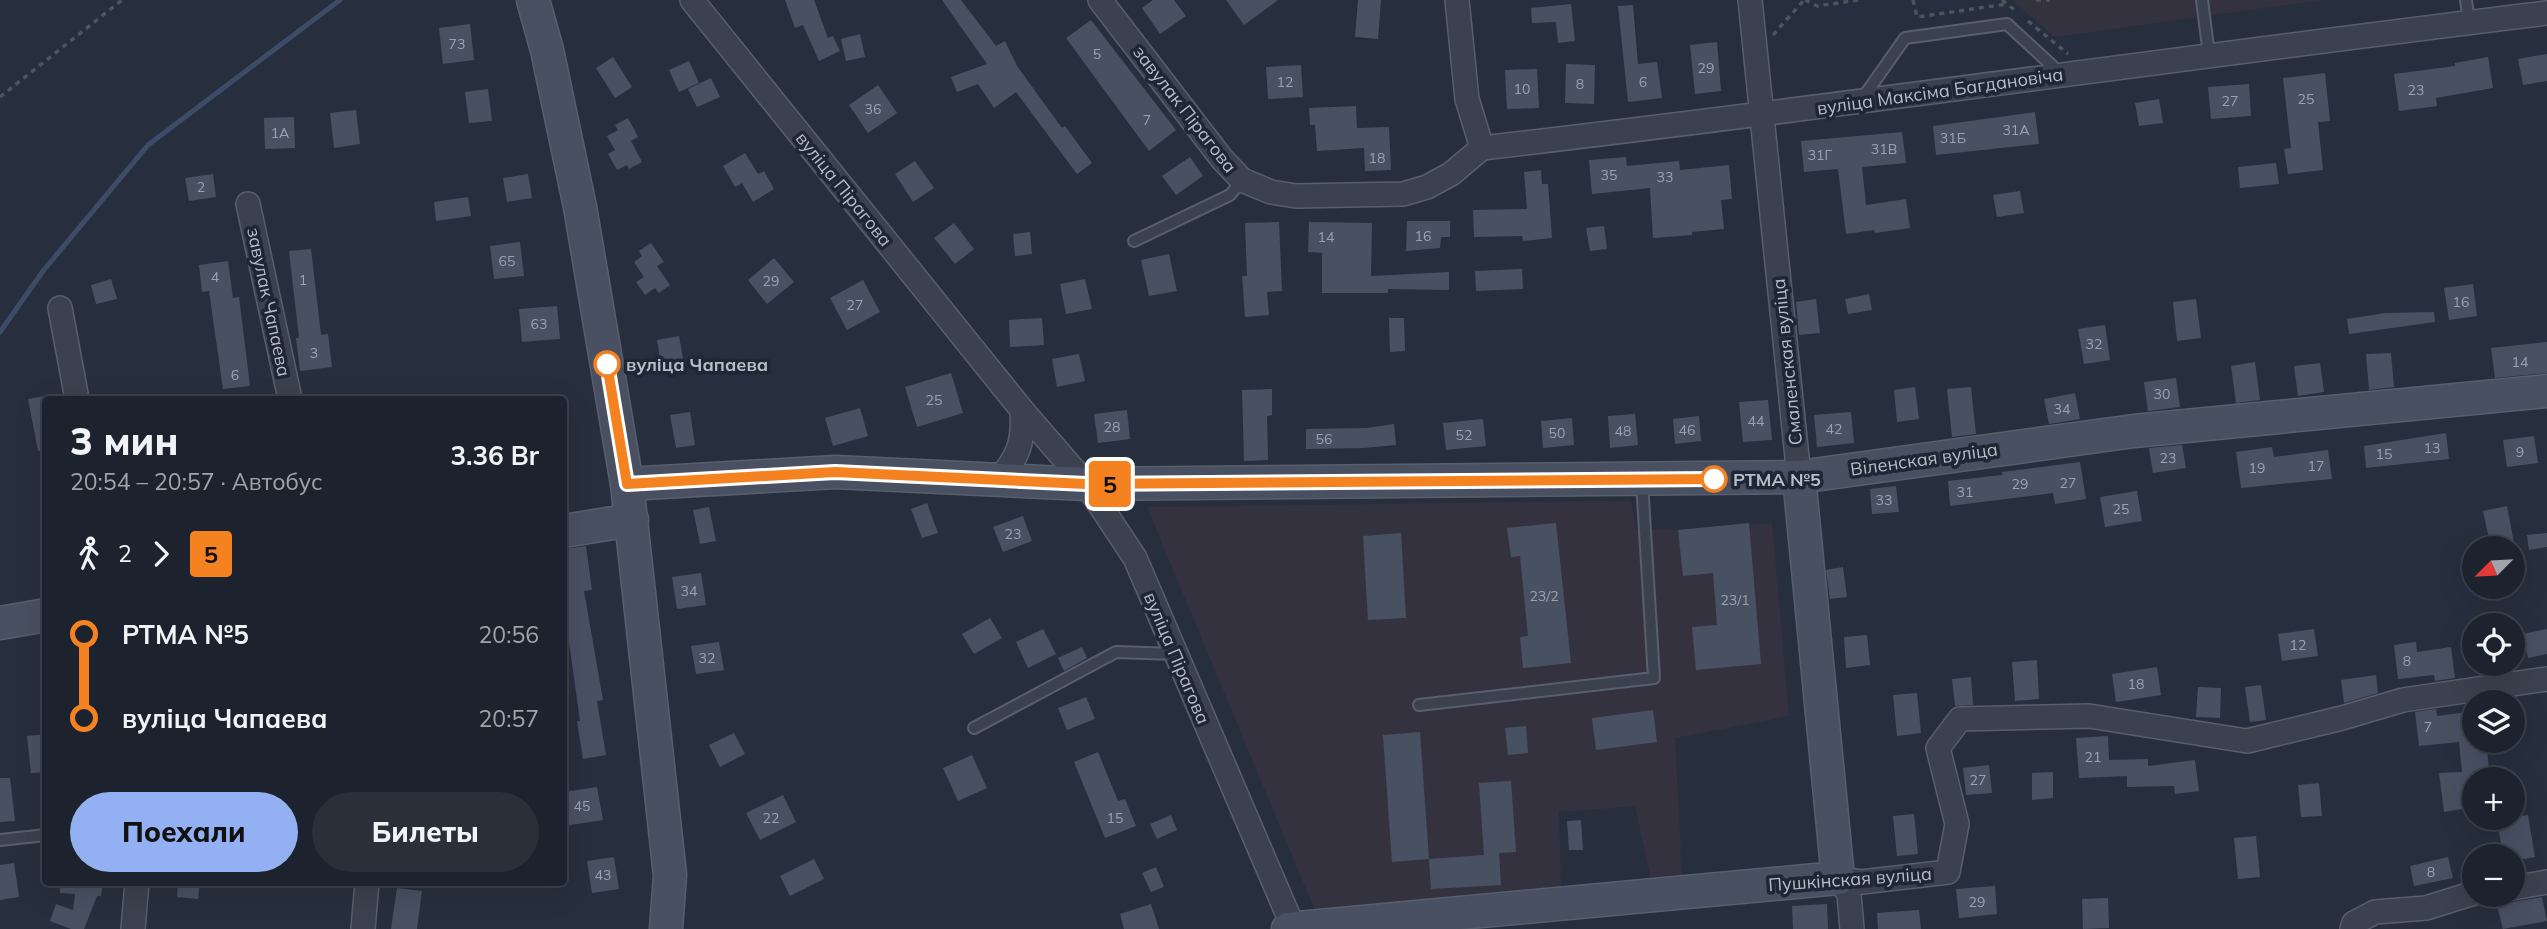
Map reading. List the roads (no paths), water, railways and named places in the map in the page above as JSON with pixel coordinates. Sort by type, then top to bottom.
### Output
[{"type":"street","points":[[534,0],[580,207],[627,484],[670,875],[666,929]]},
{"type":"street","name":"вуліца Пірагова","points":[[692,0],[1022,410],[1086,484],[1135,558],[1292,929]]},
{"type":"street","name":"завулак Пірагова","points":[[1100,0],[1222,159],[1242,180],[1271,192],[1296,196],[1404,194],[1427,187],[1451,174],[1482,148]]},
{"type":"street","points":[[1457,0],[1467,99],[1482,148]]},
{"type":"street","name":"Смаленская вуліца","points":[[1750,0],[1838,878],[1849,894],[1852,929]]},
{"type":"street","name":"вуліца Максіма Багдановіча","points":[[1482,148],[1860,102],[2068,67],[2209,55],[2468,11],[2547,13]]},
{"type":"street","name":"завулак Чапаева","points":[[248,204],[289,396]]},
{"type":"street","points":[[60,308],[76,396]]},
{"type":"street","name":"Віленская вуліца","points":[[627,484],[835,472],[1086,484],[1799,477],[2134,430],[2547,391]]},
{"type":"street","points":[[998,480],[1010,467],[1018,452],[1023,433],[1022,410]]},
{"type":"street","points":[[567,531],[632,520]]},
{"type":"street","points":[[0,623],[42,616]]},
{"type":"street","name":"Пушкінская вуліца","points":[[1292,929],[1838,878],[1862,882],[1948,872],[1957,824],[1938,748],[1960,719],[2089,716],[2247,741],[2403,700],[2547,678]]},
{"type":"street","points":[[2525,885],[2547,882]]},
{"type":"street","points":[[133,929],[138,886]]},
{"type":"street","points":[[363,929],[367,886]]},
{"type":"street","points":[[2352,929],[2354,923],[2375,912],[2426,908],[2462,897]]},
{"type":"lane","points":[[2202,0],[2209,55]]},
{"type":"lane","points":[[1860,102],[1905,37],[2007,24],[2068,67]]},
{"type":"lane","points":[[1134,241],[1230,195],[1242,180]]},
{"type":"lane","points":[[1419,705],[1654,678],[1642,480]]},
{"type":"lane","points":[[974,729],[1116,652],[1175,653]]},
{"type":"lane","points":[[0,840],[42,835]]},
{"type":"waterway","points":[[0,332],[43,271],[148,145],[340,0]]},
{"type":"place","name":"вуліца Чапаева","points":[[607,364]]},
{"type":"place","name":"РТМА №5","points":[[1714,479]]}]
